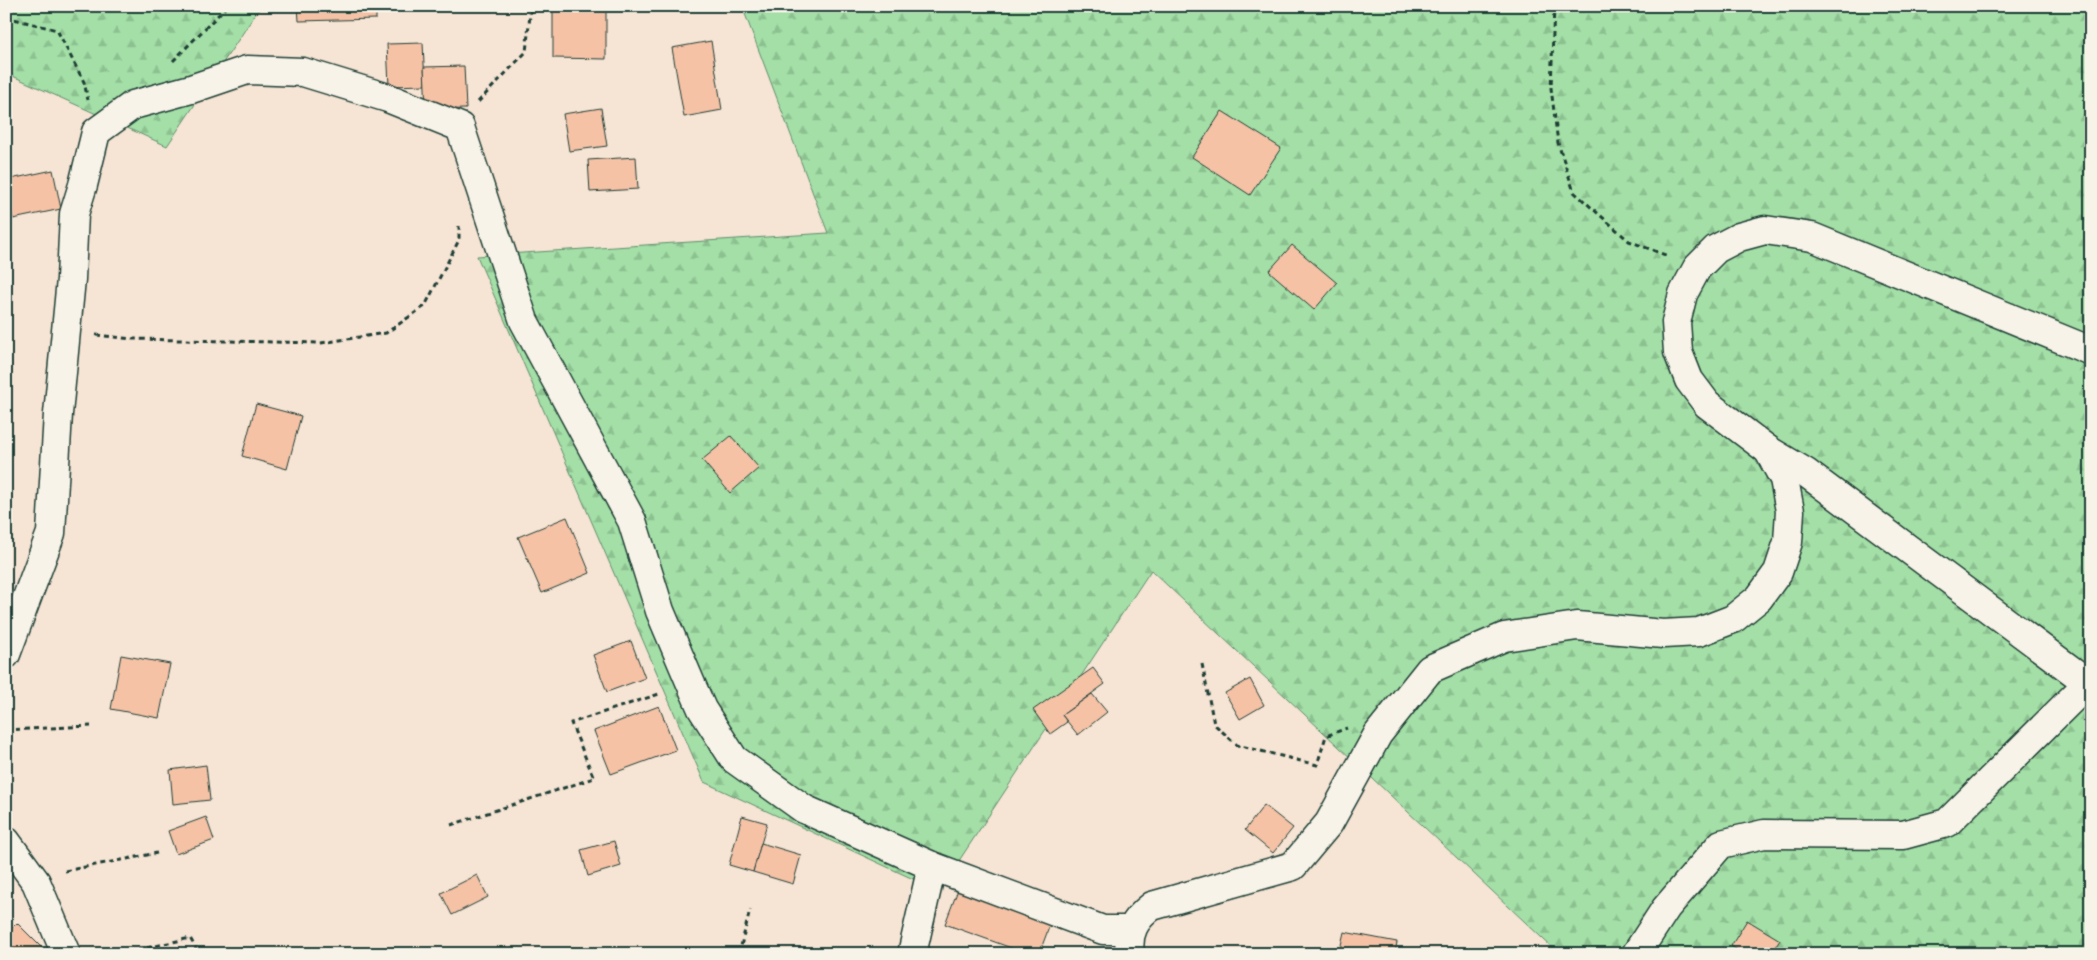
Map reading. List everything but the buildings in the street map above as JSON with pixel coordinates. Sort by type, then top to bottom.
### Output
[{"type":"street","points":[[6,654],[51,533],[58,414],[74,214],[84,185],[96,132],[133,105],[191,89],[247,70],[303,72],[388,98],[460,127],[524,321],[632,521],[660,611],[691,684],[702,709],[734,759],[804,809],[1103,942],[1131,942],[1136,920],[1152,906],[1293,866],[1329,822],[1378,734],[1430,670],[1504,637],[1577,626],[1663,634],[1700,632],[1733,619],[1759,598],[1778,572],[1788,542],[1790,510],[1784,479],[1768,450]]},
{"type":"street","points":[[1636,954],[1666,908],[1721,844],[1764,834],[1903,835],[1947,823],[2090,684],[1805,472],[1768,450],[1707,404],[1689,380],[1678,352],[1676,322],[1683,294],[1697,268],[1716,249],[1739,236],[1765,230],[1812,236],[2091,351]]},
{"type":"street","points":[[6,841],[32,877],[66,954]]},
{"type":"street","points":[[912,954],[932,866]]},
{"type":"path","points":[[460,127],[474,106],[526,52],[531,6]]},
{"type":"path","points":[[1554,6],[1551,88],[1558,143],[1574,192],[1630,241],[1697,268]]},
{"type":"path","points":[[6,17],[57,30],[84,82],[96,132]]},
{"type":"path","points":[[66,331],[133,339],[321,342],[386,333],[425,306],[459,240],[459,221]]},
{"type":"path","points":[[1202,664],[1214,724],[1238,745],[1316,765],[1326,736],[1351,726]]},
{"type":"path","points":[[451,825],[594,778],[571,723],[691,684]]},
{"type":"path","points":[[6,730],[91,726]]},
{"type":"path","points":[[32,877],[157,853]]},
{"type":"path","points":[[739,954],[750,910]]},
{"type":"path","points":[[121,954],[190,938],[199,954]]},
{"type":"green space","points":[[6,6],[261,6],[167,146],[6,73]]},
{"type":"green space","points":[[742,6],[2091,6],[2091,954],[1559,954],[1151,570],[939,891],[704,782],[477,256],[828,233]]}]
